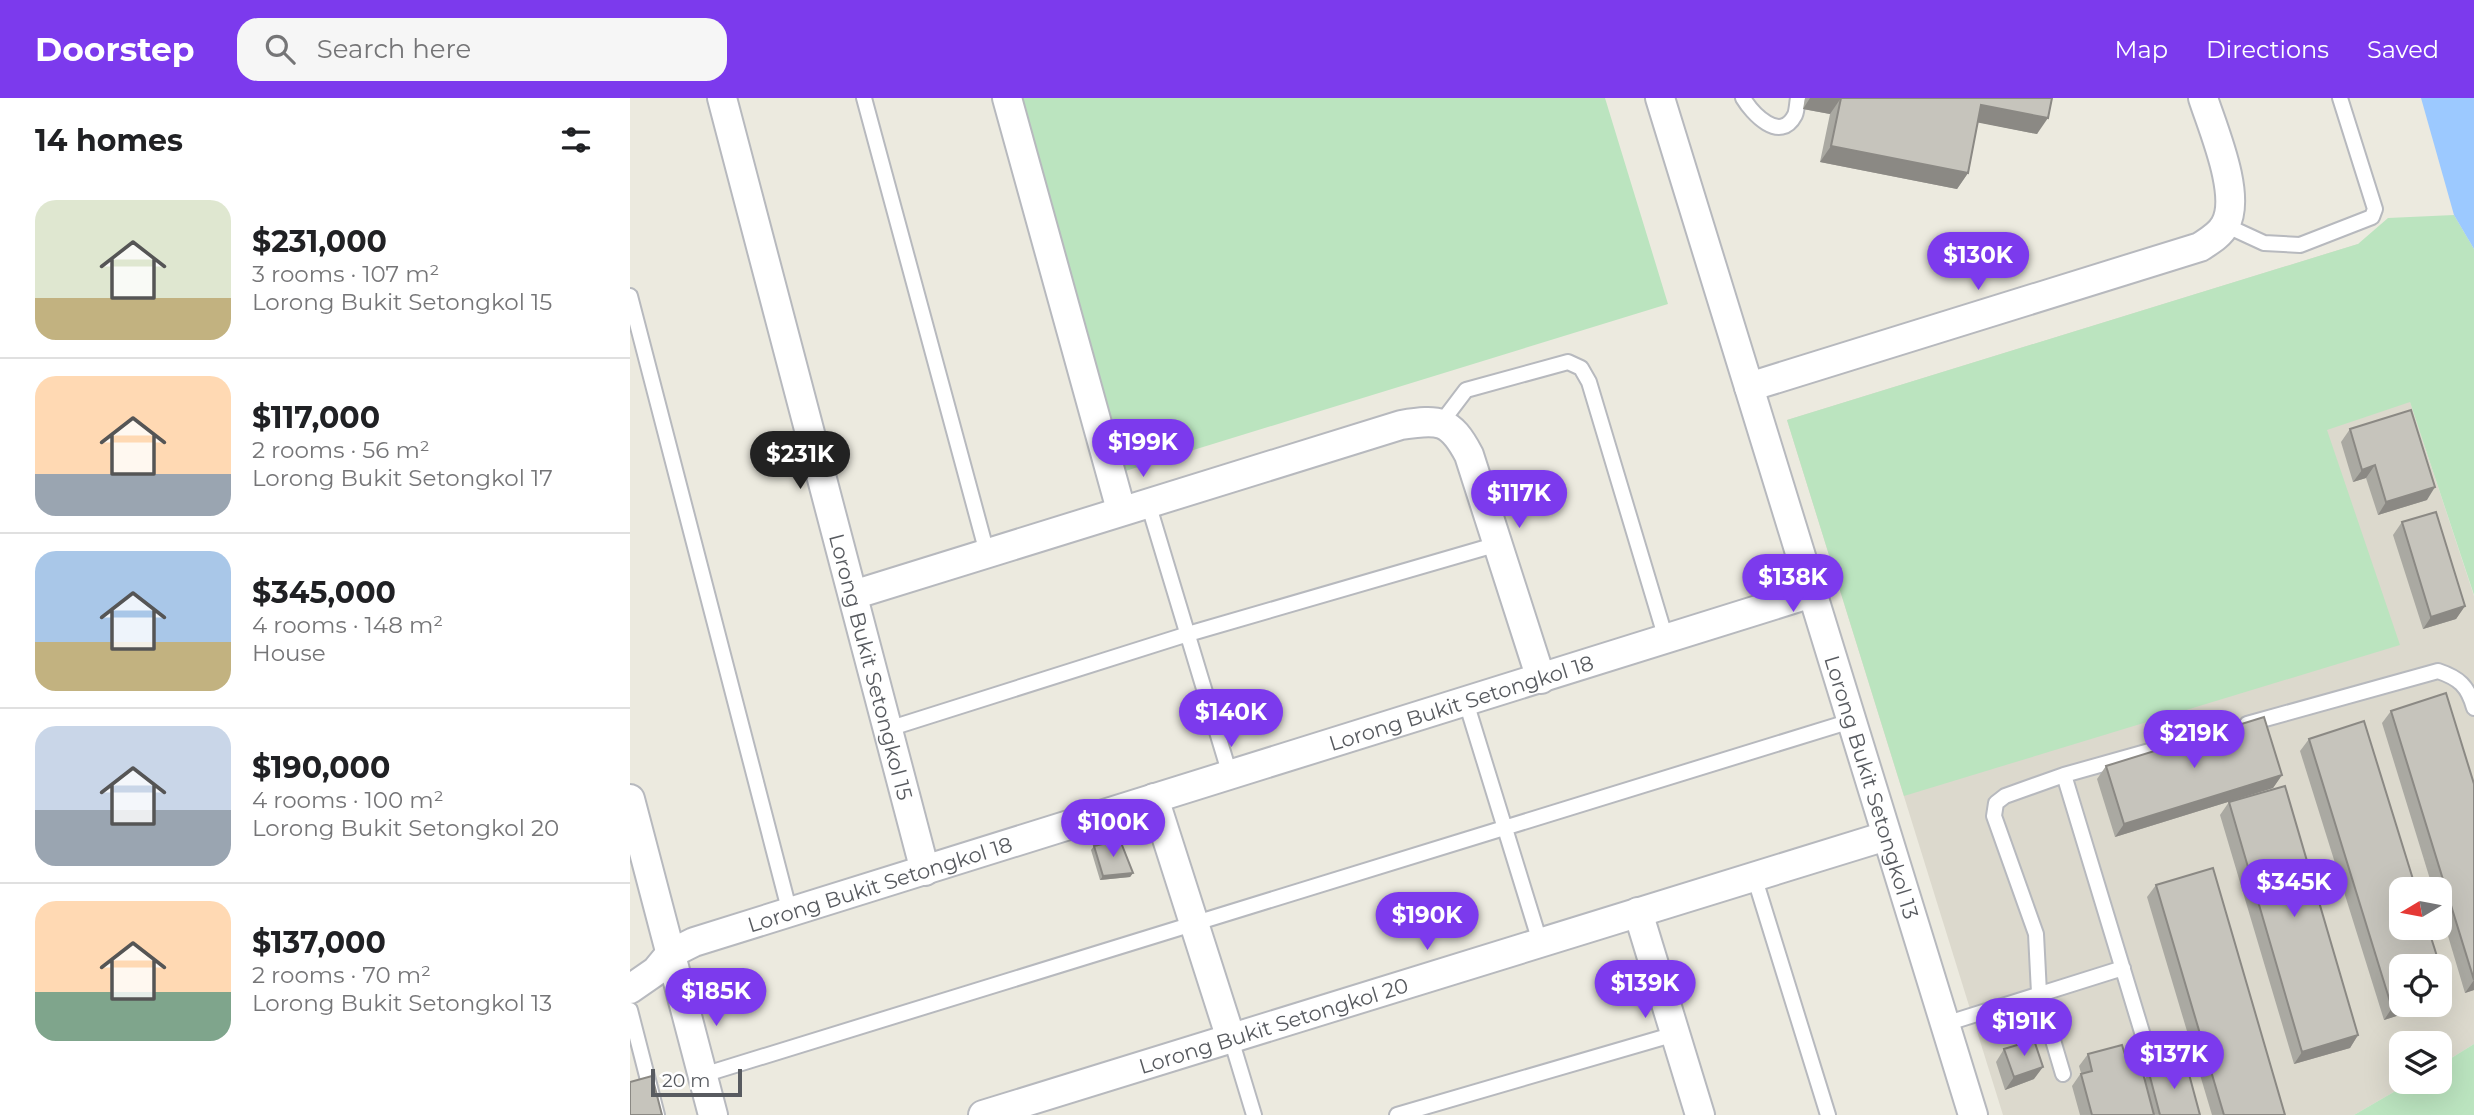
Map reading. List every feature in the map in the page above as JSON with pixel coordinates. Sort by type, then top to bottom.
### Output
[{"type":"street","name":"Lorong Bukit Setongkol 15","points":[[722,98],[925,871]]},
{"type":"street","points":[[1007,98],[1134,507]]},
{"type":"street","name":"Lorong Bukit Setongkol 13","points":[[1660,98],[1973,1115]]},
{"type":"street","points":[[1749,387],[2187,253],[2213,239],[2225,225],[2232,202],[2223,161],[2203,98]]},
{"type":"street","points":[[853,595],[1401,425],[1441,423],[1457,433],[1469,455],[1541,679]]},
{"type":"street","name":"Lorong Bukit Setongkol 18","points":[[670,954],[694,942],[1812,593]]},
{"type":"street","points":[[1154,798],[1231,1039]]},
{"type":"street","points":[[630,799],[713,1115]]},
{"type":"street","name":"Lorong Bukit Setongkol 20","points":[[983,1115],[1886,836]]},
{"type":"street","points":[[1638,912],[1700,1115]]},
{"type":"street","points":[[630,989],[656,971],[670,954]]},
{"type":"lane","points":[[864,98],[987,554]]},
{"type":"lane","points":[[1743,98],[1762,122],[1776,127],[1786,124],[1794,116],[1798,98]]},
{"type":"lane","points":[[2225,225],[2264,243],[2300,245],[2372,217],[2375,209],[2340,98]]},
{"type":"lane","points":[[630,296],[790,913]]},
{"type":"lane","points":[[1441,423],[1466,390],[1567,362],[1581,368],[1589,382],[1666,639]]},
{"type":"lane","points":[[1134,507],[1188,634],[1230,775]]},
{"type":"lane","points":[[888,729],[1188,634],[1497,544]]},
{"type":"lane","points":[[2063,1074],[2039,993],[2036,934],[1994,816],[1996,803],[2005,796],[2064,775],[2438,671],[2456,677],[2470,696],[2474,708]]},
{"type":"lane","points":[[1466,702],[1540,942]]},
{"type":"lane","points":[[703,1075],[1851,721]]},
{"type":"lane","points":[[2064,775],[2148,1052]]},
{"type":"lane","points":[[1754,876],[1828,1115]]},
{"type":"lane","points":[[1945,1024],[2123,968]]},
{"type":"lane","points":[[630,1010],[657,1115]]},
{"type":"lane","points":[[1397,1115],[1675,1034]]},
{"type":"lane","points":[[1231,1039],[1254,1115]]},
{"type":"shaded area","points":[[2358,244],[2474,596],[2474,1044],[2452,1058],[2452,1031],[2389,1031],[2390,1094],[2354,1115],[2003,1115],[1787,420]]},
{"type":"green space","points":[[1015,98],[1605,98],[1668,304],[1122,472]]},
{"type":"green space","points":[[2454,215],[2474,249],[2474,595],[2410,402],[2327,430],[2400,645],[1904,796],[1787,420],[2358,244],[2388,218]]},
{"type":"green space","points":[[2474,1044],[2474,1115],[2354,1115],[2390,1094],[2452,1094],[2452,1058]]},
{"type":"water","points":[[2421,98],[2474,98],[2474,249],[2454,215]]},
{"type":"building","points":[[1841,98],[2052,98],[2048,118],[1981,105],[1968,173],[1831,146]]},
{"type":"building","points":[[2411,410],[2435,487],[2386,502],[2375,465],[2362,470],[2350,429]]},
{"type":"building","points":[[2436,512],[2465,606],[2431,617],[2402,522]]},
{"type":"building","points":[[2446,693],[2474,784],[2474,980],[2452,909],[2452,877],[2442,877],[2391,711]]},
{"type":"building","points":[[2264,717],[2282,775],[2124,824],[2106,766]]},
{"type":"building","points":[[2364,721],[2412,877],[2389,877],[2389,940],[2432,940],[2436,954],[2389,954],[2389,998],[2309,739]]},
{"type":"building","points":[[2285,786],[2358,1035],[2302,1052],[2229,802]]},
{"type":"building","points":[[1120,840],[1133,873],[1103,876],[1094,846]]},
{"type":"building","points":[[2213,868],[2285,1115],[2224,1115],[2156,885]]},
{"type":"building","points":[[2034,1040],[2043,1067],[2014,1077],[2004,1049]]},
{"type":"building","points":[[2122,1045],[2127,1061],[2139,1058],[2154,1115],[2092,1115],[2081,1074],[2092,1071],[2088,1054]]},
{"type":"building","points":[[2186,1063],[2200,1115],[2160,1115],[2149,1073]]},
{"type":"building","points":[[652,1076],[662,1115],[630,1115],[630,1082]]}]
